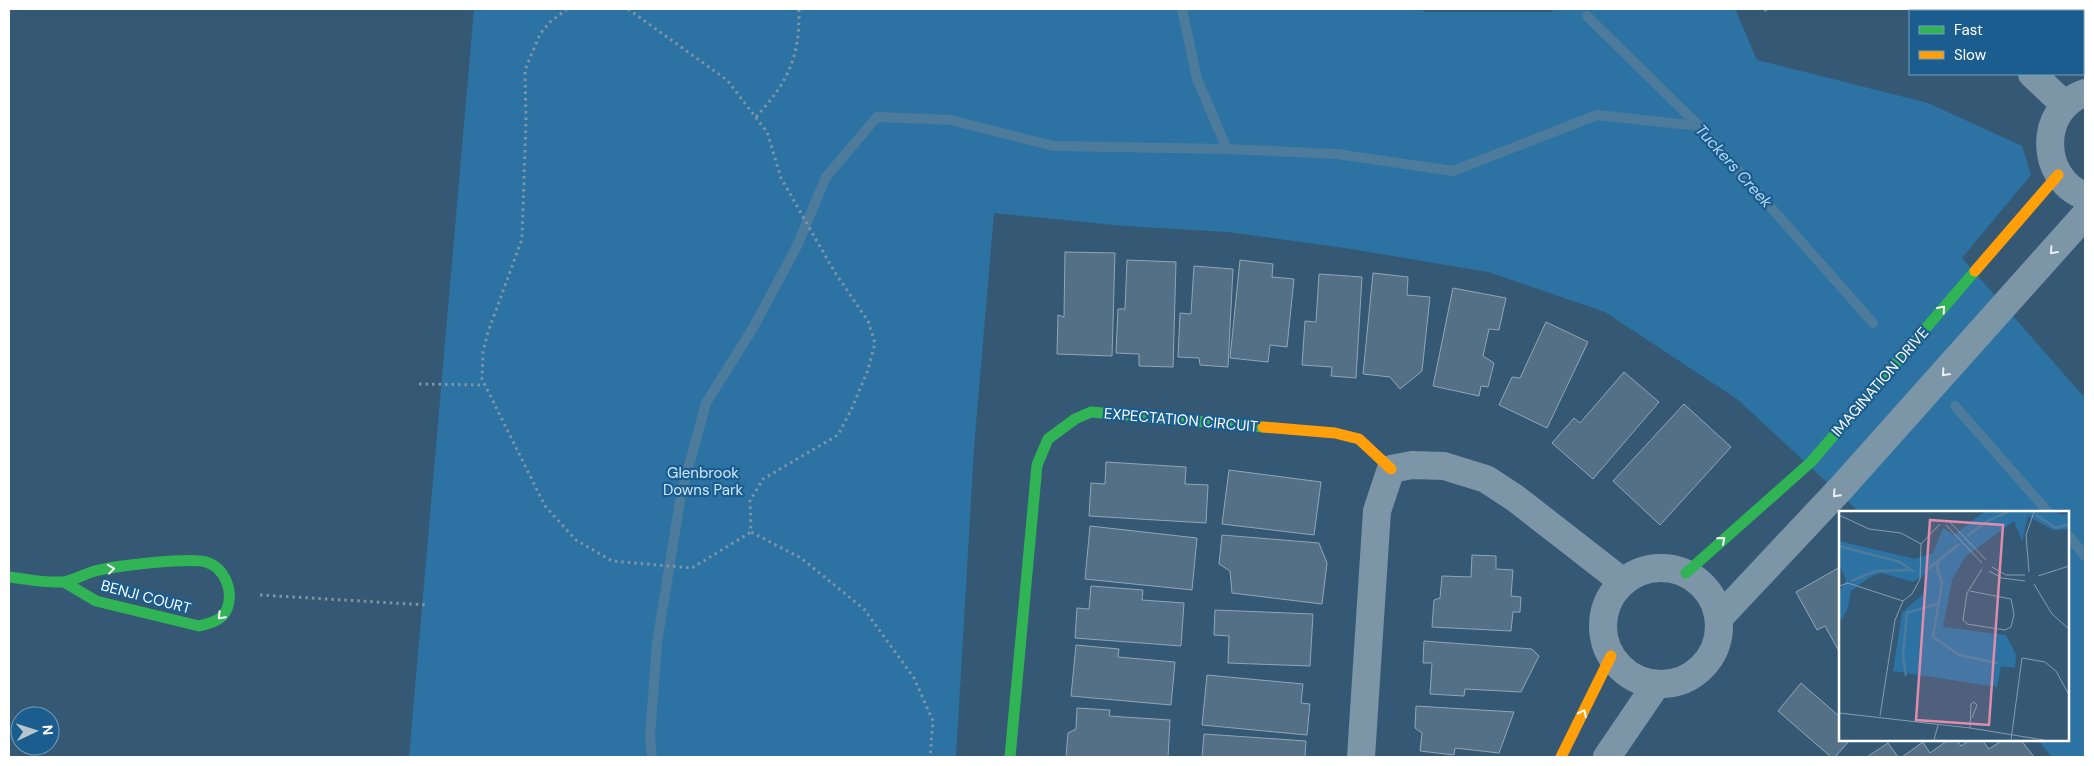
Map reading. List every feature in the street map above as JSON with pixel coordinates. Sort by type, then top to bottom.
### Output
[{"type":"street","points":[[2034,75],[2075,99],[2055,121],[2049,139],[2050,158],[2058,175],[2075,193],[2085,196]]},
{"type":"street","name":"IMAGINATION DRIVE","points":[[1686,573],[1811,462],[2058,175]]},
{"type":"street","points":[[1719,618],[1842,487],[2085,215]]},
{"type":"street","name":"EXPECTATION CIRCUIT","points":[[1010,757],[1036,465],[1048,439],[1075,419],[1091,412],[1326,432],[1359,439],[1391,469]]},
{"type":"street","points":[[1361,757],[1377,511],[1391,469],[1412,465],[1444,466],[1486,479],[1515,498],[1623,582]]},
{"type":"street","name":"BENJI COURT","points":[[9,577],[64,582],[95,571],[155,563],[206,562],[218,568],[227,582],[230,594],[226,611],[216,622],[199,626],[96,601],[64,582]]},
{"type":"street","points":[[1664,567],[1686,573],[1702,584],[1713,599],[1719,618],[1720,636],[1714,652],[1704,667],[1690,678],[1673,684],[1656,685],[1638,680],[1622,670],[1611,656],[1604,637],[1604,617],[1610,598],[1623,582],[1642,571],[1664,567]]},
{"type":"street","points":[[1561,757],[1611,656]]},
{"type":"street","points":[[1607,757],[1656,685]]},
{"type":"path","points":[[567,9],[550,22],[540,34],[524,70],[526,121],[522,239],[488,332],[483,352],[482,379],[545,506],[576,540],[612,561],[692,568],[751,532]]},
{"type":"path","points":[[628,9],[727,80],[756,117],[767,132],[781,178],[802,218],[868,321],[875,343],[868,370],[852,410],[838,435],[763,479],[750,500],[751,532]]},
{"type":"path","points":[[756,117],[776,94],[791,69],[799,9]]},
{"type":"path","points":[[1765,9],[1768,14]]},
{"type":"path","points":[[419,384],[484,384]]},
{"type":"path","points":[[751,532],[801,558],[864,609],[918,687],[933,721],[930,757]]},
{"type":"path","points":[[230,594],[427,605]]},
{"type":"green space","name":"Glenbrook Downs Park","points":[[474,9],[1418,9],[1427,12],[1553,12],[1552,9],[1735,9],[1757,60],[1928,103],[2022,146],[2031,175],[1962,258],[2085,398],[2085,757],[2052,757],[2039,741],[2069,741],[2069,511],[1858,511],[1737,399],[1605,312],[1488,272],[1345,248],[1228,232],[1125,226],[994,213],[974,448],[956,757],[409,757]]},
{"type":"building","points":[[1065,252],[1115,253],[1112,356],[1057,354],[1058,315],[1064,317]]},
{"type":"building","points":[[1127,260],[1176,262],[1173,367],[1139,366],[1139,354],[1116,353],[1118,309],[1125,309]]},
{"type":"building","points":[[1240,260],[1273,264],[1272,277],[1294,279],[1287,347],[1270,345],[1268,362],[1230,358]]},
{"type":"building","points":[[1194,266],[1233,269],[1228,367],[1200,365],[1199,358],[1178,357],[1180,313],[1191,314]]},
{"type":"building","points":[[1373,273],[1408,277],[1407,295],[1430,297],[1422,371],[1400,389],[1390,377],[1363,374]]},
{"type":"building","points":[[1319,274],[1362,277],[1356,378],[1331,376],[1332,367],[1302,365],[1305,321],[1316,322]]},
{"type":"building","points":[[1453,288],[1506,298],[1499,330],[1489,329],[1483,356],[1494,363],[1488,387],[1481,386],[1479,396],[1433,386]]},
{"type":"building","points":[[1546,322],[1588,342],[1547,428],[1499,405],[1512,377],[1520,378]]},
{"type":"building","points":[[1624,372],[1659,402],[1593,479],[1552,443],[1574,418],[1580,423]]},
{"type":"building","points":[[1684,404],[1731,447],[1660,525],[1613,481]]},
{"type":"building","points":[[1106,462],[1186,467],[1185,484],[1208,485],[1206,523],[1089,516],[1091,483],[1105,484]]},
{"type":"building","points":[[1229,470],[1321,482],[1314,535],[1222,524]]},
{"type":"building","points":[[1090,526],[1197,538],[1192,590],[1085,579]]},
{"type":"building","points":[[1222,535],[1319,543],[1327,563],[1322,604],[1232,593],[1230,571],[1219,564]]},
{"type":"building","points":[[1472,555],[1496,556],[1496,569],[1513,570],[1511,596],[1521,597],[1520,612],[1513,612],[1511,631],[1432,627],[1434,600],[1440,598],[1442,576],[1471,577]]},
{"type":"building","points":[[1839,568],[1839,651],[1825,626],[1817,630],[1796,592]]},
{"type":"building","points":[[1091,586],[1143,590],[1142,600],[1184,603],[1181,646],[1075,638],[1077,608],[1089,609]]},
{"type":"building","points":[[1215,610],[1313,614],[1310,666],[1228,663],[1229,636],[1214,635]]},
{"type":"building","points":[[1424,641],[1532,649],[1539,656],[1521,692],[1465,689],[1464,696],[1430,694],[1432,663],[1423,663]]},
{"type":"building","points":[[1076,645],[1119,649],[1118,657],[1175,662],[1171,705],[1071,696]]},
{"type":"building","points":[[1207,675],[1303,684],[1301,703],[1310,704],[1307,735],[1202,725]]},
{"type":"building","points":[[1801,683],[1839,716],[1839,741],[1849,741],[1835,757],[1831,757],[1778,711]]},
{"type":"building","points":[[1416,706],[1514,712],[1499,753],[1455,748],[1454,755],[1420,751],[1422,733],[1415,728]]},
{"type":"building","points":[[1077,708],[1110,710],[1109,716],[1170,720],[1168,757],[1066,757],[1068,733],[1076,729]]},
{"type":"building","points":[[1204,734],[1306,741],[1305,757],[1202,757]]},
{"type":"building","points":[[1947,741],[1958,741],[1961,746],[1968,741],[1983,741],[1989,749],[2001,741],[2022,741],[2034,757],[1902,757],[1923,742],[1930,753]]},
{"type":"building","points":[[1888,743],[1898,757],[1867,757]]},
{"type":"waterway","points":[[1182,9],[1197,79],[1227,149]]},
{"type":"waterway","name":"Tuckers Creek","points":[[1587,16],[1699,126],[1873,323]]},
{"type":"waterway","points":[[652,757],[650,736],[657,643],[681,495],[706,403],[753,328],[797,246],[826,177],[877,117],[951,120],[1053,146],[1227,149],[1337,154],[1453,171],[1597,115],[1699,126]]},
{"type":"waterway","name":"Tuckers Creek","points":[[1955,406],[2047,511]]},
{"type":"waterway","name":"Tuckers Creek","points":[[2069,536],[2085,556]]},
{"type":"traffic: fast","points":[[1686,573],[1811,462],[1975,271]]},
{"type":"traffic: fast","points":[[1010,757],[1037,465],[1048,439],[1075,419],[1091,412],[1263,427]]},
{"type":"traffic: fast","points":[[9,577],[62,582],[95,571],[118,567],[168,561],[206,562],[213,565],[223,575],[228,588],[229,602],[222,616],[215,621],[199,626],[96,601],[64,582]]},
{"type":"traffic: slow","points":[[1975,271],[2058,175]]},
{"type":"traffic: slow","points":[[1263,427],[1335,433],[1359,439],[1391,469]]},
{"type":"traffic: slow","points":[[1561,757],[1611,656]]}]
